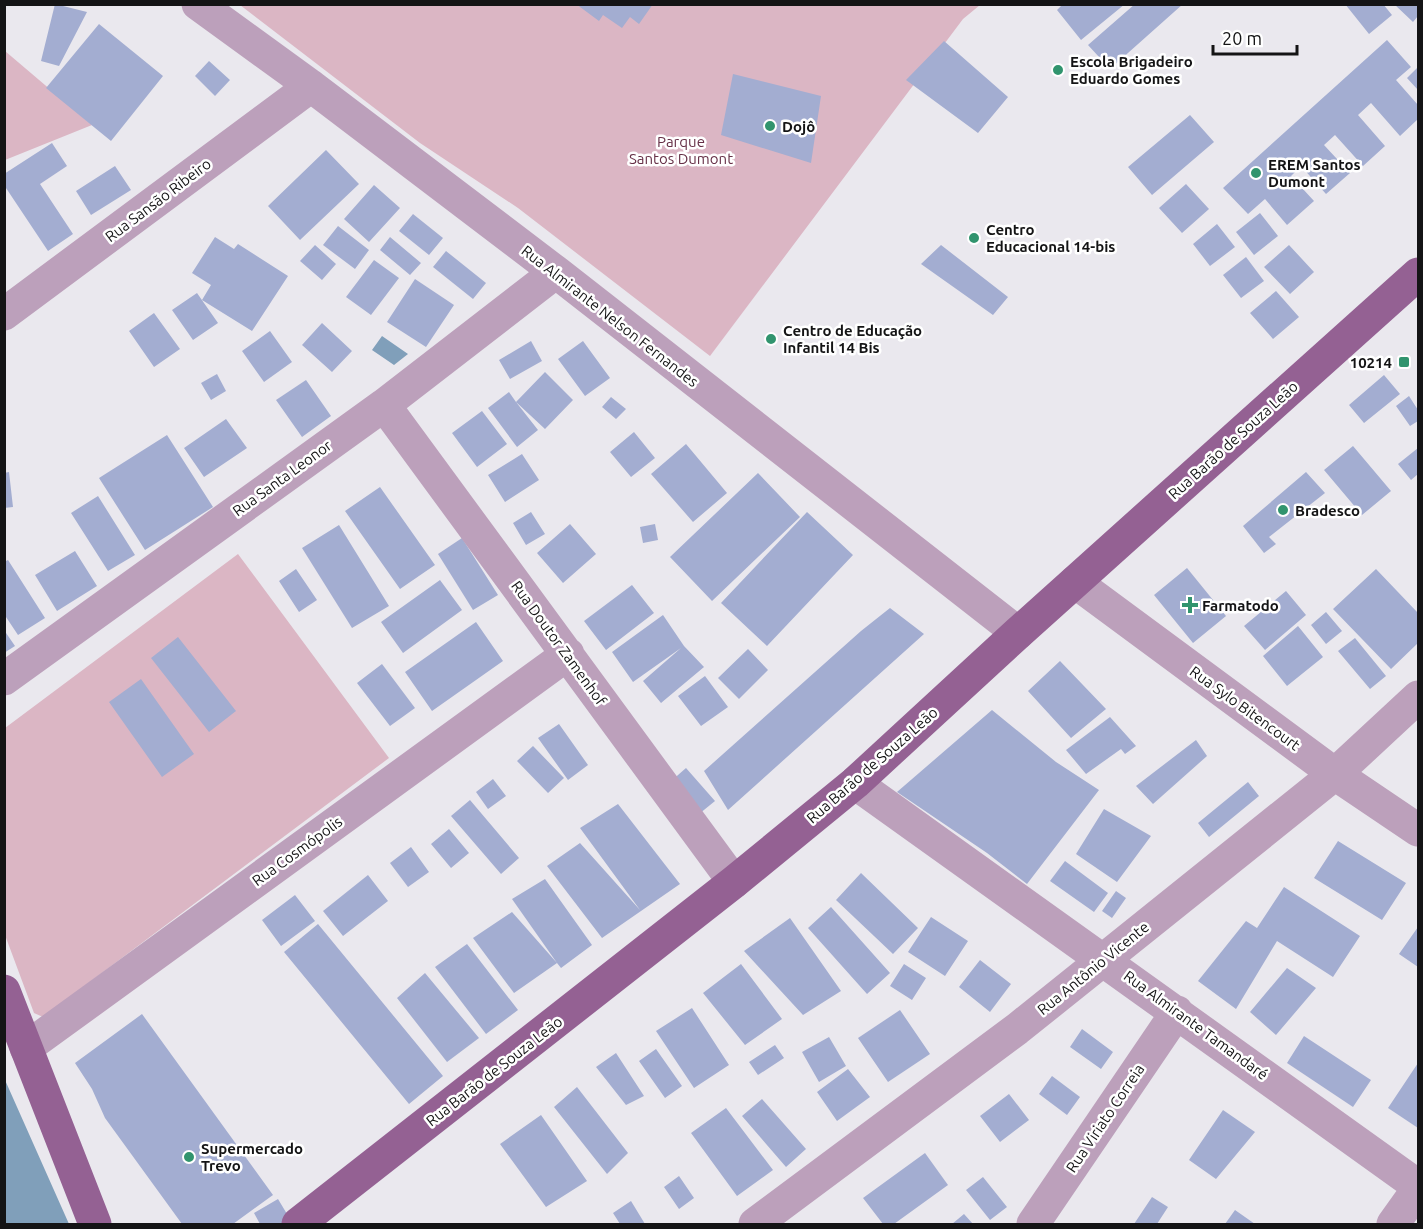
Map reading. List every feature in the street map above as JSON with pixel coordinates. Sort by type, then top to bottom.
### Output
[{"type":"main road","name":"Rua Barão de Souza Leão","points":[[298,1224],[734,882],[855,783],[1018,633],[1419,274]]},
{"type":"main road","points":[[4,991],[95,1224]]},
{"type":"street","name":"Rua Almirante Nelson Fernandes","points":[[198,4],[556,272],[1018,633]]},
{"type":"street","name":"Rua Sansão Ribeiro","points":[[4,314],[311,87]]},
{"type":"street","name":"Rua Santa Leonor","points":[[4,679],[384,405],[556,272]]},
{"type":"street","name":"Rua Doutor Zamenhof","points":[[384,405],[734,882]]},
{"type":"street","name":"Rua Sylo Bitencourt","points":[[1075,582],[1335,774],[1419,830]]},
{"type":"street","name":"Rua Cosmópolis","points":[[26,1048],[568,654]]},
{"type":"street","name":"Rua Antônio Vicente","points":[[755,1224],[1017,1029],[1335,774],[1419,697]]},
{"type":"street","name":"Rua Almirante Tamandaré","points":[[855,783],[1104,959],[1419,1187]]},
{"type":"street","name":"Rua Viriato Correia","points":[[1033,1224],[1177,1012]]},
{"type":"street","points":[[1393,1224],[1419,1187]]},
{"type":"green space","name":"Parque Santos Dumont","points":[[240,5],[980,5],[963,19],[710,356],[518,208],[420,143]]},
{"type":"green space","points":[[5,51],[92,125],[5,160]]},
{"type":"green space","points":[[238,554],[389,758],[43,1017],[34,1013],[5,935],[5,728]]},
{"type":"water","points":[[382,336],[408,354],[394,365],[372,350]]},
{"type":"water","points":[[5,1080],[69,1224],[5,1224]]},
{"type":"building","points":[[55,4],[87,12],[59,66],[41,61]]},
{"type":"building","points":[[576,4],[653,4],[639,24],[630,17],[622,28],[603,15],[599,21]]},
{"type":"building","points":[[1063,4],[1125,4],[1081,40],[1057,10]]},
{"type":"building","points":[[1135,4],[1183,4],[1110,69],[1088,45]]},
{"type":"building","points":[[1345,4],[1383,4],[1392,15],[1369,34]]},
{"type":"building","points":[[1394,4],[1418,4],[1418,16],[1413,22]]},
{"type":"building","points":[[99,24],[163,76],[111,141],[46,88]]},
{"type":"building","points":[[1387,40],[1411,67],[1396,80],[1418,105],[1418,119],[1400,136],[1371,103],[1358,115],[1385,146],[1363,166],[1335,135],[1324,145],[1350,173],[1326,194],[1301,166],[1291,176],[1314,201],[1287,225],[1265,199],[1248,214],[1223,188]]},
{"type":"building","points":[[944,41],[1008,97],[978,133],[906,80]]},
{"type":"building","points":[[209,61],[230,80],[215,96],[195,76]]},
{"type":"building","points":[[1418,67],[1418,90],[1407,78]]},
{"type":"building","name":"Dojô","points":[[733,74],[821,96],[811,163],[721,135]]},
{"type":"building","points":[[1190,115],[1214,142],[1152,195],[1128,167]]},
{"type":"building","points":[[52,143],[67,166],[40,184],[73,234],[48,251],[4,185],[4,174]]},
{"type":"building","points":[[326,150],[359,184],[300,240],[268,206]]},
{"type":"building","points":[[115,166],[131,190],[91,215],[76,191]]},
{"type":"building","points":[[1186,184],[1209,209],[1182,233],[1159,208]]},
{"type":"building","points":[[374,185],[400,208],[369,242],[344,219]]},
{"type":"building","points":[[1260,213],[1278,236],[1254,255],[1236,232]]},
{"type":"building","points":[[413,214],[443,238],[429,255],[399,231]]},
{"type":"building","points":[[1217,224],[1235,247],[1210,266],[1193,244]]},
{"type":"building","points":[[338,226],[369,250],[355,269],[323,245]]},
{"type":"building","points":[[215,237],[234,249],[238,244],[288,276],[252,331],[202,300],[211,285],[192,273]]},
{"type":"building","points":[[390,237],[421,263],[410,275],[380,250]]},
{"type":"building","points":[[315,245],[336,264],[322,280],[300,261]]},
{"type":"building","points":[[941,245],[1008,297],[993,315],[921,264]]},
{"type":"building","points":[[1289,245],[1314,272],[1290,294],[1264,267]]},
{"type":"building","points":[[446,251],[486,283],[473,299],[433,267]]},
{"type":"building","points":[[1246,257],[1264,281],[1241,298],[1223,275]]},
{"type":"building","points":[[374,260],[399,278],[371,315],[346,297]]},
{"type":"building","points":[[415,279],[454,305],[426,347],[387,322]]},
{"type":"building","points":[[1276,291],[1299,317],[1273,339],[1250,313]]},
{"type":"building","points":[[197,293],[218,323],[193,340],[172,310]]},
{"type":"building","points":[[154,313],[180,349],[154,367],[129,331]]},
{"type":"building","points":[[322,323],[352,351],[332,372],[302,345]]},
{"type":"building","points":[[270,331],[292,362],[264,382],[242,351]]},
{"type":"building","points":[[531,341],[542,361],[510,379],[499,360]]},
{"type":"building","points":[[583,341],[610,378],[585,396],[558,359]]},
{"type":"building","points":[[545,372],[573,400],[545,429],[516,402]]},
{"type":"building","points":[[217,374],[226,391],[211,400],[201,383]]},
{"type":"building","points":[[1384,375],[1400,394],[1364,423],[1349,405]]},
{"type":"building","points":[[306,380],[331,416],[302,437],[276,400]]},
{"type":"building","points":[[509,392],[538,430],[517,447],[488,408]]},
{"type":"building","points":[[1409,396],[1418,410],[1418,421],[1410,426],[1396,406]]},
{"type":"building","points":[[611,397],[626,409],[616,419],[602,407]]},
{"type":"building","points":[[482,411],[507,444],[477,467],[452,433]]},
{"type":"building","points":[[226,419],[247,448],[204,477],[184,448]]},
{"type":"building","points":[[634,432],[655,458],[631,477],[610,452]]},
{"type":"building","points":[[167,435],[213,507],[145,550],[99,478]]},
{"type":"building","points":[[686,444],[727,493],[693,522],[651,474]]},
{"type":"building","points":[[1353,446],[1391,491],[1362,515],[1324,470]]},
{"type":"building","points":[[1418,448],[1418,474],[1411,480],[1398,464]]},
{"type":"building","points":[[522,454],[539,480],[505,502],[488,475]]},
{"type":"building","points":[[9,472],[13,507],[4,508],[4,473]]},
{"type":"building","name":"Bradesco","points":[[1306,472],[1325,493],[1269,537],[1276,544],[1264,553],[1243,526]]},
{"type":"building","points":[[758,473],[800,517],[712,601],[670,557]]},
{"type":"building","points":[[380,487],[435,565],[400,589],[345,511]]},
{"type":"building","points":[[98,496],[135,555],[108,571],[71,513]]},
{"type":"building","points":[[531,512],[545,534],[526,545],[513,523]]},
{"type":"building","points":[[807,512],[853,555],[767,646],[721,603]]},
{"type":"building","points":[[570,524],[596,554],[563,583],[537,553]]},
{"type":"building","points":[[655,524],[658,540],[643,543],[640,527]]},
{"type":"building","points":[[339,525],[389,606],[352,628],[302,548]]},
{"type":"building","points":[[462,538],[498,595],[473,610],[438,554]]},
{"type":"building","points":[[75,551],[97,586],[57,611],[35,575]]},
{"type":"building","points":[[8,560],[45,618],[18,635],[4,614],[4,562]]},
{"type":"building","name":"Farmatodo","points":[[1187,568],[1226,616],[1193,643],[1154,595]]},
{"type":"building","points":[[296,569],[317,600],[299,612],[279,581]]},
{"type":"building","points":[[1376,569],[1418,613],[1418,643],[1391,669],[1333,609]]},
{"type":"building","points":[[440,580],[462,610],[403,653],[381,622]]},
{"type":"building","points":[[632,585],[654,613],[606,650],[584,621]]},
{"type":"building","points":[[1286,591],[1306,615],[1265,650],[1244,626]]},
{"type":"building","points":[[890,608],[924,634],[728,810],[704,771],[861,631]]},
{"type":"building","points":[[1326,612],[1342,631],[1326,644],[1311,625]]},
{"type":"building","points":[[663,615],[684,646],[704,667],[661,703],[643,681],[681,648],[633,682],[612,652]]},
{"type":"building","points":[[476,622],[503,661],[432,711],[405,672]]},
{"type":"building","points":[[1298,626],[1323,657],[1287,686],[1263,656]]},
{"type":"building","points":[[4,630],[15,646],[4,653]]},
{"type":"building","points":[[178,637],[236,711],[209,732],[151,658]]},
{"type":"building","points":[[1355,638],[1386,676],[1370,689],[1338,651]]},
{"type":"building","points":[[748,649],[768,670],[739,699],[718,678]]},
{"type":"building","points":[[1060,661],[1106,709],[1071,738],[1028,691]]},
{"type":"building","points":[[382,664],[415,708],[390,726],[357,683]]},
{"type":"building","points":[[705,676],[728,707],[701,726],[678,696]]},
{"type":"building","points":[[141,679],[194,754],[162,777],[109,702]]},
{"type":"building","points":[[992,710],[1056,762],[1099,790],[1027,884],[987,853],[897,792]]},
{"type":"building","points":[[1110,717],[1136,746],[1125,754],[1121,749],[1086,774],[1066,750]]},
{"type":"building","points":[[559,724],[588,765],[568,780],[538,738]]},
{"type":"building","points":[[1196,740],[1207,756],[1153,804],[1136,786]]},
{"type":"building","points":[[533,746],[564,778],[548,793],[517,761]]},
{"type":"building","points":[[686,768],[715,801],[699,814],[670,782]]},
{"type":"building","points":[[493,779],[506,796],[488,809],[476,792]]},
{"type":"building","points":[[1248,782],[1259,796],[1209,837],[1198,823]]},
{"type":"building","points":[[470,800],[519,858],[501,874],[451,816]]},
{"type":"building","points":[[618,804],[680,884],[602,938],[547,866],[580,843],[640,910],[580,828]]},
{"type":"building","points":[[1104,809],[1151,836],[1117,882],[1076,854]]},
{"type":"building","points":[[449,829],[469,853],[451,868],[431,844]]},
{"type":"building","points":[[1338,841],[1406,883],[1382,920],[1314,878]]},
{"type":"building","points":[[411,847],[429,872],[408,887],[390,863]]},
{"type":"building","points":[[1065,861],[1108,893],[1094,912],[1050,881]]},
{"type":"building","points":[[861,873],[918,928],[893,954],[836,900]]},
{"type":"building","points":[[368,875],[388,901],[343,936],[323,911]]},
{"type":"building","points":[[545,879],[592,945],[561,968],[512,899]]},
{"type":"building","points":[[1284,887],[1360,936],[1333,977],[1277,941],[1236,1009],[1198,981],[1246,921],[1257,928]]},
{"type":"building","points":[[1116,891],[1126,898],[1112,918],[1102,911]]},
{"type":"building","points":[[295,895],[315,921],[281,946],[262,920]]},
{"type":"building","points":[[831,907],[890,973],[867,994],[808,928]]},
{"type":"building","points":[[512,912],[557,963],[514,993],[473,938]]},
{"type":"building","points":[[931,917],[968,941],[945,976],[908,952]]},
{"type":"building","points":[[790,918],[841,991],[803,1015],[744,951]]},
{"type":"building","points":[[318,924],[443,1076],[409,1104],[284,952]]},
{"type":"building","points":[[1418,927],[1418,967],[1399,954]]},
{"type":"building","points":[[467,944],[518,1010],[486,1034],[435,967]]},
{"type":"building","points":[[980,960],[1011,984],[990,1012],[959,987]]},
{"type":"building","points":[[741,964],[782,1019],[745,1045],[703,993]]},
{"type":"building","points":[[904,964],[926,978],[912,1000],[890,986]]},
{"type":"building","points":[[1287,968],[1316,988],[1276,1035],[1250,1012]]},
{"type":"building","points":[[425,973],[479,1038],[447,1062],[397,998]]},
{"type":"building","points":[[692,1008],[729,1065],[694,1088],[656,1031]]},
{"type":"building","points":[[900,1010],[930,1054],[888,1082],[858,1038]]},
{"type":"building","name":"Supermercado Trevo","points":[[142,1014],[273,1195],[233,1224],[182,1224],[105,1118],[92,1089],[75,1063]]},
{"type":"building","points":[[1082,1029],[1113,1052],[1101,1069],[1070,1047]]},
{"type":"building","points":[[1304,1036],[1371,1080],[1353,1107],[1287,1063]]},
{"type":"building","points":[[829,1037],[846,1066],[819,1082],[802,1052]]},
{"type":"building","points":[[775,1045],[784,1058],[758,1075],[749,1062]]},
{"type":"building","points":[[656,1049],[682,1086],[665,1098],[639,1061]]},
{"type":"building","points":[[616,1053],[644,1096],[626,1105],[596,1067]]},
{"type":"building","points":[[1418,1063],[1418,1128],[1388,1108]]},
{"type":"building","points":[[848,1069],[870,1097],[837,1121],[817,1092]]},
{"type":"building","points":[[1052,1076],[1080,1097],[1067,1115],[1039,1094]]},
{"type":"building","points":[[577,1087],[628,1153],[607,1174],[554,1107]]},
{"type":"building","points":[[1009,1094],[1029,1120],[1000,1142],[980,1116]]},
{"type":"building","points":[[762,1099],[806,1149],[786,1167],[742,1116]]},
{"type":"building","points":[[726,1108],[773,1170],[737,1196],[691,1133]]},
{"type":"building","points":[[1223,1110],[1255,1132],[1216,1179],[1189,1160]]},
{"type":"building","points":[[541,1115],[587,1181],[546,1207],[500,1144]]},
{"type":"building","points":[[925,1153],[948,1185],[894,1224],[883,1224],[863,1198]]},
{"type":"building","points":[[679,1176],[694,1198],[679,1209],[664,1187]]},
{"type":"building","points":[[983,1177],[1007,1207],[990,1220],[966,1190]]},
{"type":"building","points":[[1152,1197],[1168,1207],[1157,1224],[1134,1224]]},
{"type":"building","points":[[278,1199],[290,1219],[281,1224],[260,1224],[254,1213]]},
{"type":"building","points":[[631,1201],[645,1224],[620,1224],[613,1213]]},
{"type":"building","points":[[1235,1210],[1255,1224],[1225,1224]]},
{"type":"building","points":[[964,1214],[973,1224],[952,1224]]},
{"type":"place","name":"Escola Brigadeiro Eduardo Gomes","points":[[1058,70]]},
{"type":"place","name":"Dojô","points":[[770,126]]},
{"type":"place","name":"EREM Santos Dumont","points":[[1256,173]]},
{"type":"place","name":"Centro Educacional 14-bis","points":[[974,238]]},
{"type":"place","name":"Centro de Educação Infantil 14 Bis","points":[[771,339]]},
{"type":"place","name":"10214","points":[[1404,362]]},
{"type":"place","name":"Bradesco","points":[[1283,510]]},
{"type":"place","name":"Farmatodo","points":[[1190,605]]},
{"type":"place","name":"Supermercado Trevo","points":[[189,1157]]}]
